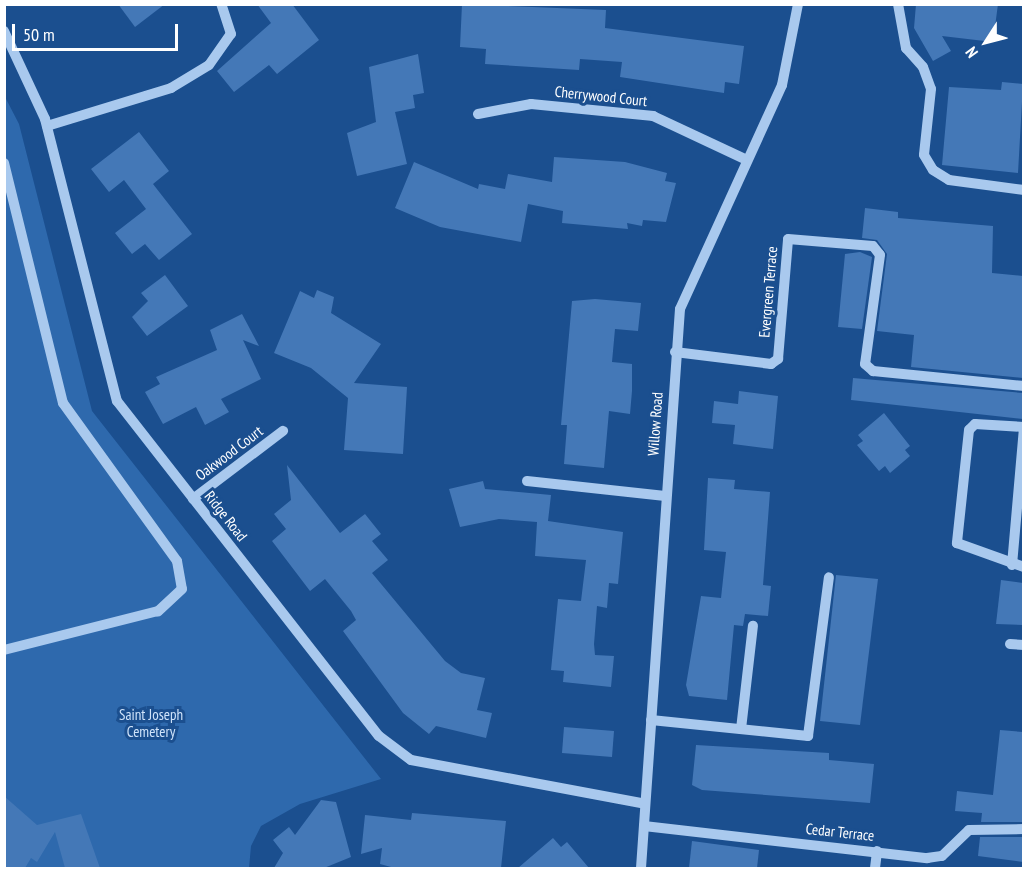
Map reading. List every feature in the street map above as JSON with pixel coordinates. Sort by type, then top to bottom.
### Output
[{"type":"street","points":[[47,126],[171,88],[202,70],[218,58],[231,34],[221,4]]},
{"type":"street","name":"Willow Road","points":[[641,868],[675,352],[680,309],[694,269],[782,84],[798,4]]},
{"type":"street","points":[[898,4],[906,48],[923,67],[931,89],[924,155],[933,170],[949,180],[1023,190]]},
{"type":"street","name":"Ridge Road","points":[[4,31],[47,126],[117,401],[380,736],[411,760],[645,804]]},
{"type":"street","name":"Cherrywood Court","points":[[478,114],[531,104],[653,116],[747,160]]},
{"type":"street","points":[[4,163],[63,403],[177,561],[182,589],[158,611],[4,650]]},
{"type":"street","name":"Evergreen Terrace","points":[[675,352],[771,364],[778,359],[788,239],[873,246],[880,255],[866,364],[873,370],[1023,386]]},
{"type":"street","points":[[1012,565],[1023,427],[975,424],[969,430],[957,543],[1012,565],[1023,567]]},
{"type":"street","name":"Oakwood Court","points":[[193,499],[283,431]]},
{"type":"street","points":[[527,481],[665,496]]},
{"type":"street","points":[[651,720],[808,736],[829,577]]},
{"type":"street","points":[[741,729],[753,626]]},
{"type":"street","points":[[1010,644],[1023,645]]},
{"type":"street","name":"Cedar Terrace","points":[[644,826],[942,856],[969,830],[1023,829]]},
{"type":"street","points":[[875,868],[877,851]]},
{"type":"green space","name":"Saint Joseph Cemetery","points":[[4,95],[19,124],[92,411],[381,779],[300,804],[261,826],[251,846],[249,868],[5,868]]},
{"type":"building","points":[[118,4],[165,4],[135,27]]},
{"type":"building","points":[[257,4],[292,4],[319,40],[277,74],[269,65],[234,92],[217,71],[271,23]]},
{"type":"building","points":[[462,4],[606,10],[605,28],[744,46],[739,84],[725,82],[724,93],[620,77],[622,62],[580,59],[579,70],[485,64],[486,49],[460,47]]},
{"type":"building","points":[[916,4],[998,4],[993,42],[942,36],[951,51],[933,61],[914,28]]},
{"type":"building","points":[[418,54],[424,93],[413,95],[415,108],[395,112],[407,164],[357,176],[347,133],[376,122],[369,67]]},
{"type":"building","points":[[1002,82],[1023,84],[1018,173],[942,165],[949,87],[1001,90]]},
{"type":"building","points":[[139,132],[169,171],[153,184],[192,234],[159,260],[145,244],[132,254],[115,233],[146,209],[124,180],[109,192],[91,169]]},
{"type":"building","points":[[554,157],[625,162],[667,173],[665,181],[676,183],[666,222],[643,220],[642,226],[627,223],[628,229],[562,223],[563,211],[528,204],[521,242],[440,227],[395,208],[414,162],[478,189],[479,184],[505,189],[508,174],[552,182]]},
{"type":"building","points":[[865,208],[898,212],[898,218],[993,226],[992,273],[1023,276],[1023,378],[911,367],[914,335],[877,331],[887,254],[877,240],[862,238]]},
{"type":"building","points":[[860,252],[872,257],[862,329],[838,327],[845,254]]},
{"type":"building","points":[[165,275],[188,306],[147,336],[132,317],[148,301],[141,293]]},
{"type":"building","points":[[317,290],[334,297],[331,313],[381,344],[354,383],[407,387],[403,454],[344,450],[348,398],[311,368],[274,353],[300,291],[314,298]]},
{"type":"building","points":[[595,299],[641,303],[638,331],[615,329],[612,362],[632,364],[632,391],[630,414],[609,411],[604,468],[564,464],[567,425],[561,425],[572,301]]},
{"type":"building","points":[[242,314],[259,346],[243,340],[261,379],[221,399],[229,412],[205,425],[196,407],[163,424],[145,392],[160,384],[156,377],[217,350],[210,330]]},
{"type":"building","points":[[853,378],[1023,393],[1023,419],[851,400]]},
{"type":"building","points":[[739,391],[778,396],[773,449],[733,444],[735,425],[712,423],[714,401],[738,404]]},
{"type":"building","points":[[884,413],[910,446],[905,450],[910,456],[890,473],[885,466],[879,471],[857,445],[863,441],[858,435]]},
{"type":"building","points":[[287,465],[340,533],[365,514],[381,534],[372,541],[388,560],[372,573],[445,661],[461,673],[485,678],[477,710],[492,713],[486,738],[436,726],[429,734],[403,713],[343,631],[356,620],[351,611],[325,579],[310,591],[272,541],[286,529],[274,514],[291,500]]},
{"type":"building","points":[[708,478],[735,480],[734,489],[770,492],[763,585],[771,586],[768,616],[745,614],[743,626],[734,625],[727,700],[689,696],[686,685],[701,596],[721,598],[726,552],[704,550]]},
{"type":"building","points":[[483,481],[485,489],[551,495],[548,521],[623,532],[618,584],[609,583],[607,608],[597,606],[594,644],[595,655],[614,656],[611,687],[563,682],[564,671],[551,670],[558,599],[581,601],[586,560],[535,556],[537,522],[499,519],[460,527],[449,489]]},
{"type":"building","points":[[836,575],[878,579],[860,725],[820,721]]},
{"type":"building","points":[[1001,580],[1023,583],[1023,625],[996,624]]},
{"type":"building","points":[[564,727],[614,731],[612,757],[562,753]]},
{"type":"building","points":[[1000,730],[1023,732],[1023,822],[981,822],[982,813],[955,811],[957,791],[993,795]]},
{"type":"building","points":[[696,745],[829,753],[829,760],[874,764],[870,803],[702,790],[692,785]]},
{"type":"building","points":[[4,796],[37,825],[81,814],[100,868],[65,868],[55,832],[37,862],[31,858],[25,868],[4,868]]},
{"type":"building","points":[[321,800],[336,802],[351,857],[324,868],[274,868],[283,853],[273,840],[289,827],[295,835]]},
{"type":"building","points":[[412,813],[506,821],[501,868],[391,867],[380,864],[382,848],[361,854],[365,815],[411,820]]},
{"type":"building","points":[[980,837],[1023,837],[1023,862],[978,856]]},
{"type":"building","points":[[553,838],[561,847],[567,842],[589,868],[518,868]]},
{"type":"building","points":[[692,841],[759,850],[757,868],[689,868]]}]
